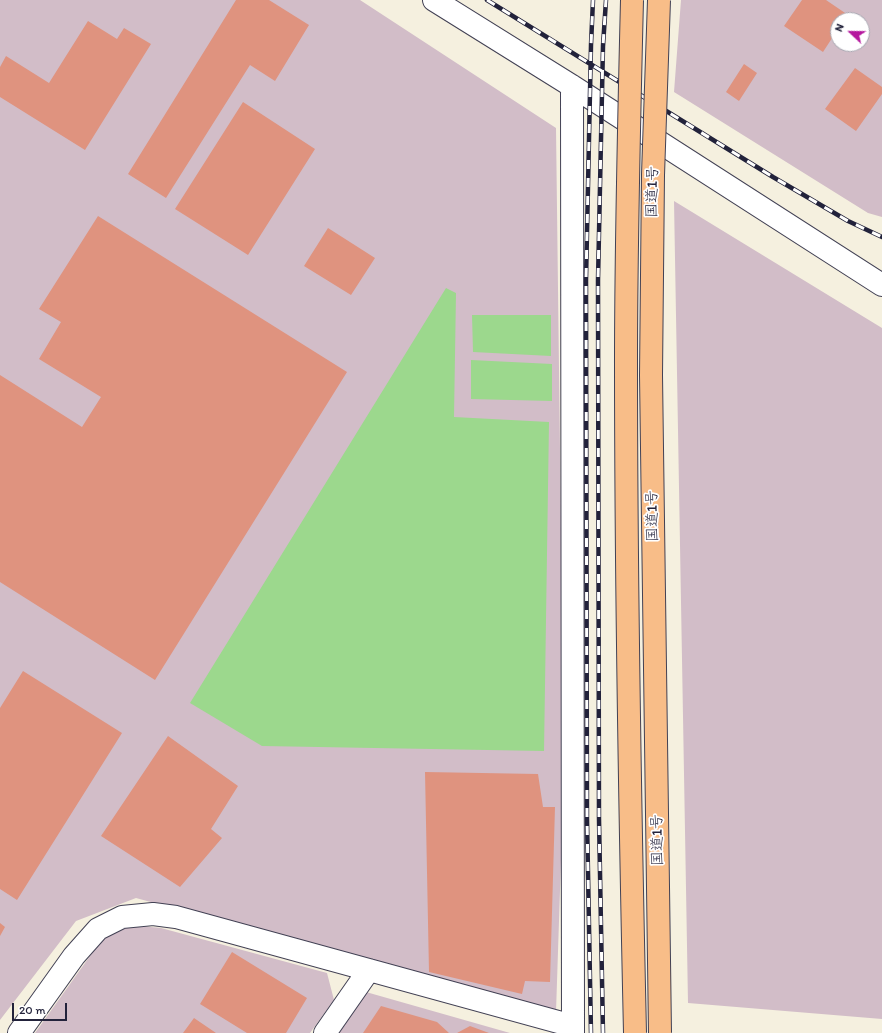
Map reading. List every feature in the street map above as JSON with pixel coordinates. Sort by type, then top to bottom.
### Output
[{"type":"highway","name":"国道1号","points":[[632,0],[627,178],[626,363],[627,645],[635,1033]]},
{"type":"highway","name":"国道1号","points":[[659,0],[653,175],[651,375],[660,1033]]},
{"type":"street","points":[[434,0],[572,86],[882,285]]},
{"type":"street","points":[[19,1033],[74,956],[98,929],[122,917],[153,914],[176,917],[369,970],[573,1030],[572,86]]},
{"type":"street","points":[[326,1033],[369,970]]},
{"type":"shaded area","points":[[0,0],[360,0],[556,128],[564,769],[556,1012],[136,898],[76,921],[0,1020]]},
{"type":"shaded area","points":[[681,0],[882,0],[882,217],[868,213],[674,92]]},
{"type":"shaded area","points":[[674,201],[882,328],[882,1019],[688,1003]]},
{"type":"shaded area","points":[[141,926],[161,928],[327,973],[334,1000],[310,1033],[35,1033],[100,942],[121,928]]},
{"type":"shaded area","points":[[366,992],[510,1033],[335,1033]]},
{"type":"green space","points":[[446,288],[456,293],[454,417],[549,422],[544,751],[262,746],[190,703]]},
{"type":"green space","points":[[472,315],[551,315],[551,356],[473,352]]},
{"type":"green space","points":[[471,360],[552,364],[552,401],[471,399]]},
{"type":"building","points":[[236,0],[269,0],[309,25],[275,81],[250,65],[166,198],[128,174]]},
{"type":"building","points":[[802,0],[826,0],[844,12],[830,12],[830,41],[823,52],[784,26]]},
{"type":"building","points":[[88,21],[117,39],[124,28],[151,44],[85,150],[0,97],[0,67],[6,56],[49,83]]},
{"type":"building","points":[[744,64],[757,73],[739,101],[726,92]]},
{"type":"building","points":[[855,68],[882,87],[882,94],[856,131],[825,109]]},
{"type":"building","points":[[243,102],[315,149],[248,255],[175,209]]},
{"type":"building","points":[[98,216],[347,372],[155,680],[0,582],[0,375],[82,427],[101,397],[39,359],[61,322],[39,309]]},
{"type":"building","points":[[328,228],[375,258],[351,295],[304,266]]},
{"type":"building","points":[[23,671],[122,733],[17,900],[0,889],[0,708]]},
{"type":"building","points":[[168,736],[238,786],[211,829],[222,838],[180,887],[101,836]]},
{"type":"building","points":[[425,772],[538,774],[543,807],[555,807],[550,982],[525,981],[522,994],[429,972]]},
{"type":"building","points":[[0,923],[5,927],[0,936]]},
{"type":"building","points":[[232,952],[307,998],[286,1033],[247,1033],[200,1004]]},
{"type":"building","points":[[381,1006],[437,1022],[449,1033],[363,1033]]},
{"type":"building","points":[[194,1018],[216,1033],[183,1033]]},
{"type":"building","points":[[470,1026],[489,1033],[457,1033]]},
{"type":"railway","points":[[487,0],[773,177],[848,221],[882,237]]},
{"type":"railway","points":[[591,1033],[587,819],[586,280],[593,0]]},
{"type":"railway","points":[[603,1033],[599,819],[598,280],[603,46],[606,0]]}]
